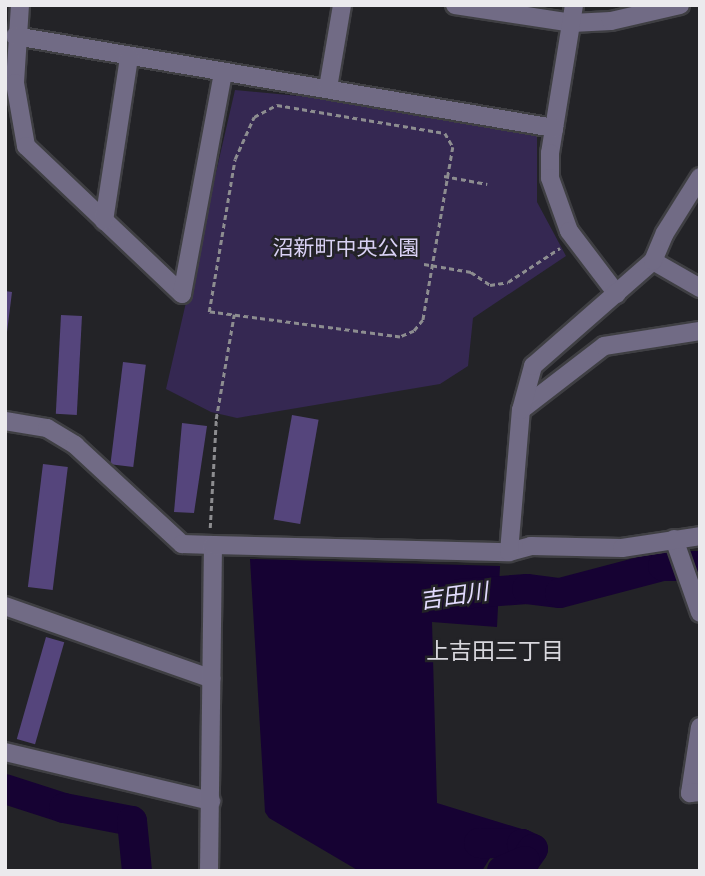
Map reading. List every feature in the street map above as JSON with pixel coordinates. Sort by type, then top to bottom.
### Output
[{"type":"street","points":[[20,5],[15,36],[15,83],[26,146],[182,294],[223,73]]},
{"type":"street","points":[[328,88],[342,5]]},
{"type":"street","points":[[455,5],[573,14],[611,21],[680,5]]},
{"type":"street","points":[[573,14],[554,128],[550,178],[559,211],[617,294]]},
{"type":"street","points":[[15,36],[554,128]]},
{"type":"street","points":[[104,221],[129,57]]},
{"type":"street","points":[[509,552],[522,410],[533,366],[653,261],[665,233],[700,177]]},
{"type":"street","points":[[653,261],[700,288]]},
{"type":"street","points":[[522,410],[604,346],[700,331]]},
{"type":"street","points":[[5,421],[47,428],[75,445],[182,544],[211,540],[509,552],[531,546],[622,548],[700,536]]},
{"type":"street","points":[[674,539],[700,613]]},
{"type":"street","points":[[209,871],[211,540]]},
{"type":"street","points":[[5,606],[212,679]]},
{"type":"street","points":[[700,727],[690,793],[700,792]]},
{"type":"street","points":[[5,752],[211,801]]},
{"type":"path","points":[[277,105],[445,133],[453,148],[431,265],[423,320],[414,331],[400,337],[209,312],[235,159],[262,109],[277,105]]},
{"type":"path","points":[[446,176],[487,184]]},
{"type":"path","points":[[424,264],[471,272],[490,285],[508,282],[566,244]]},
{"type":"path","points":[[211,540],[216,419],[234,315]]},
{"type":"green space","name":"沼新町中央公園","points":[[235,90],[320,98],[537,131],[537,202],[566,256],[473,318],[468,366],[440,384],[237,418],[211,412],[166,389]]},
{"type":"water","points":[[250,559],[500,566],[497,627],[432,622],[437,803],[525,830],[507,862],[492,855],[482,871],[359,871],[269,818],[265,812]]},
{"type":"building","points":[[5,291],[12,292],[7,332],[5,332]]},
{"type":"building","points":[[61,315],[82,316],[77,415],[56,414]]},
{"type":"building","points":[[123,362],[146,365],[133,467],[110,464]]},
{"type":"building","points":[[292,415],[319,420],[300,524],[274,519]]},
{"type":"building","points":[[182,423],[207,426],[194,513],[174,512]]},
{"type":"building","points":[[43,464],[68,467],[53,590],[28,587]]},
{"type":"building","points":[[46,637],[64,642],[35,744],[17,739]]},
{"type":"waterway","name":"吉田川","points":[[460,594],[527,589],[560,593],[663,566],[700,566]]},
{"type":"waterway","name":"吉田川","points":[[5,789],[64,808],[132,821],[137,871]]},
{"type":"waterway","name":"吉田川","points":[[479,843],[522,844],[533,849],[525,861],[502,871]]},
{"type":"district","name":"上吉田三丁目","points":[[495,652]]}]
